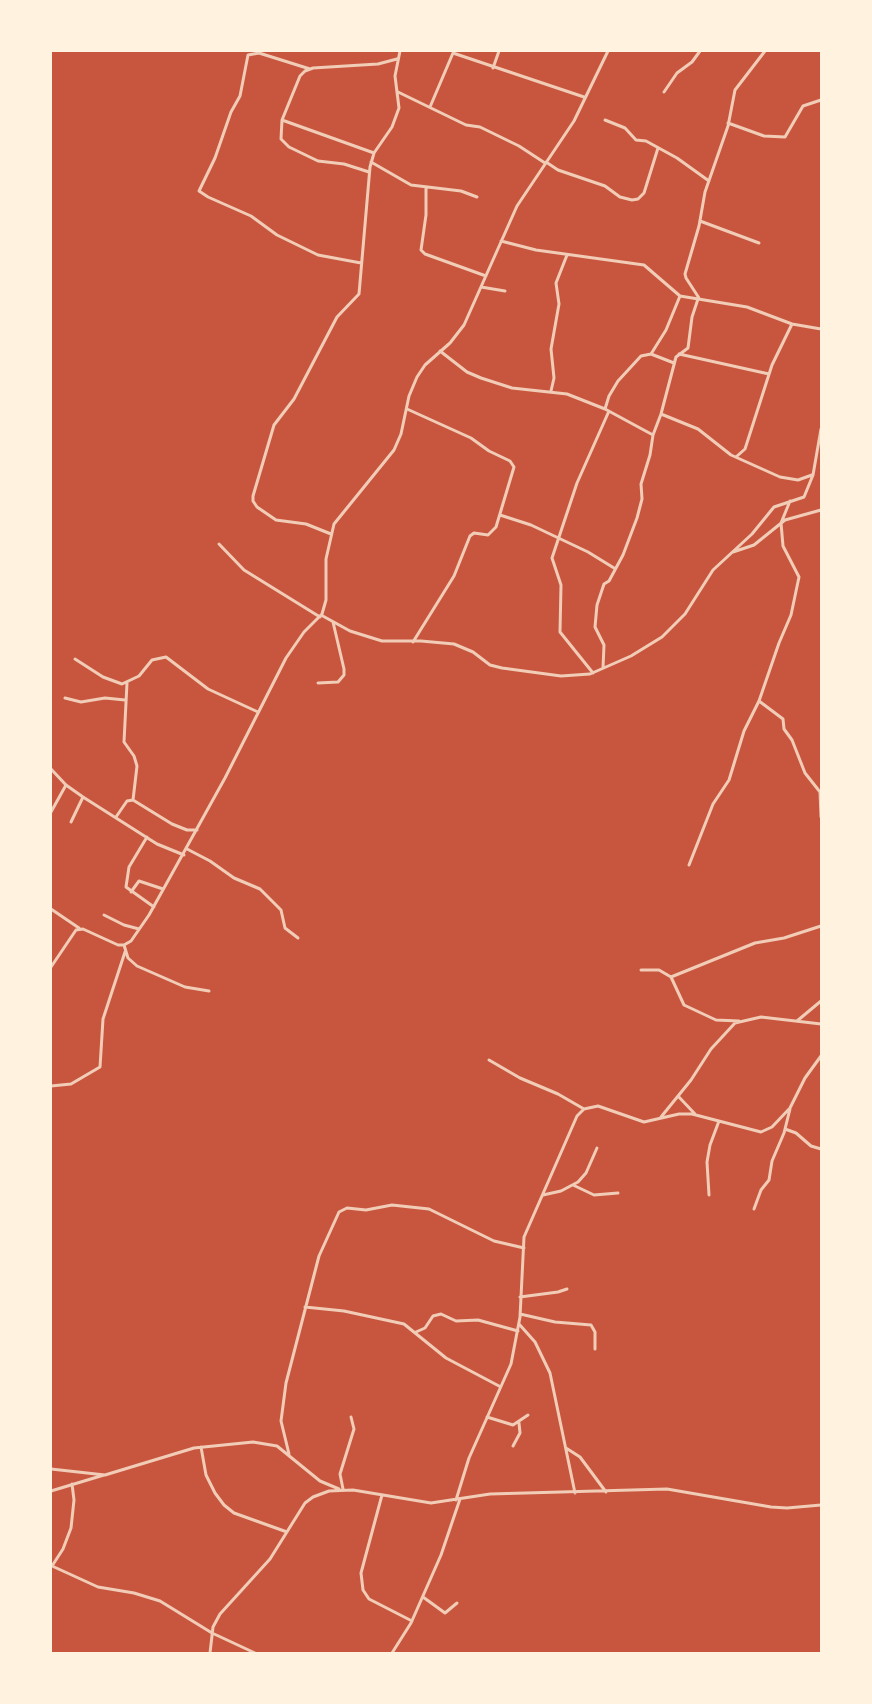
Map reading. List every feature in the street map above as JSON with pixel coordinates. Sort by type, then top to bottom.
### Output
[{"type":"street","points":[[331,534],[306,524],[276,520],[258,507],[253,501],[253,496],[274,425],[294,399],[337,317],[358,294],[370,172],[374,153],[396,118],[399,108],[394,76],[400,51]]},
{"type":"street","points":[[493,68],[499,51]]},
{"type":"street","points":[[51,909],[80,929],[118,946],[130,941],[140,929],[184,855],[286,658],[304,632],[320,616],[326,600],[326,559],[334,524],[340,514],[394,450],[402,430],[412,388],[417,377],[425,365],[461,330],[516,206],[574,121],[608,51]]},
{"type":"street","points":[[664,92],[677,73],[692,62],[700,51]]},
{"type":"street","points":[[603,668],[605,650],[595,630],[597,607],[604,584],[609,580],[614,568],[623,555],[637,518],[642,499],[641,484],[674,363],[678,354],[688,348],[692,317],[698,299],[685,274],[700,221],[705,192],[728,124],[735,90],[765,51]]},
{"type":"street","points":[[430,108],[453,52],[493,68],[584,98]]},
{"type":"street","points":[[361,263],[318,255],[277,235],[251,216],[199,191],[215,158],[231,112],[240,96],[248,55],[259,53],[310,69],[357,63],[378,64],[397,59]]},
{"type":"street","points":[[310,69],[300,76],[282,120],[281,140],[289,147],[318,161],[344,164],[370,172]]},
{"type":"street","points":[[397,92],[466,125],[480,127],[520,146],[558,170],[605,186],[620,197],[632,200],[638,199],[644,193],[658,148]]},
{"type":"street","points":[[728,124],[764,136],[785,137],[803,106],[821,100]]},
{"type":"street","points":[[282,120],[374,153]]},
{"type":"street","points":[[605,120],[625,128],[636,140],[646,141],[677,158],[710,181]]},
{"type":"street","points":[[372,162],[404,183],[477,196]]},
{"type":"street","points":[[426,188],[426,215],[420,250],[424,254],[486,276]]},
{"type":"street","points":[[700,221],[759,243]]},
{"type":"street","points":[[501,241],[567,255],[644,265],[680,296],[747,307],[792,324],[821,329]]},
{"type":"street","points":[[551,391],[554,378],[550,349],[559,304],[555,286],[567,255]]},
{"type":"street","points":[[481,287],[505,291]]},
{"type":"street","points":[[651,354],[666,330],[680,296]]},
{"type":"street","points":[[736,457],[746,449],[769,374],[792,324]]},
{"type":"street","points":[[440,351],[467,372],[481,378],[512,388],[567,394],[607,410],[653,435]]},
{"type":"street","points":[[593,672],[560,632],[561,586],[552,558],[607,410],[609,396],[618,381],[641,356],[651,354],[674,363]]},
{"type":"street","points":[[678,354],[769,374]]},
{"type":"street","points":[[407,409],[471,438],[489,451],[501,455],[513,463],[514,471],[496,527],[488,535],[474,533],[470,536],[454,576],[412,642]]},
{"type":"street","points":[[661,414],[698,429],[736,457],[784,478],[798,480],[813,475]]},
{"type":"street","points":[[219,544],[244,570],[320,616],[350,631],[375,640],[394,643],[454,644],[473,652],[490,664],[516,670],[564,676],[593,672],[631,656],[662,636],[684,614],[713,570],[733,552],[774,507],[804,496],[813,475],[821,429]]},
{"type":"street","points":[[690,865],[713,804],[729,780],[744,731],[759,701],[779,642],[790,621],[800,576],[783,546],[781,522],[790,501]]},
{"type":"street","points":[[733,552],[754,545],[781,522],[821,510]]},
{"type":"street","points":[[815,513],[821,517]]},
{"type":"street","points":[[500,515],[531,525],[588,552],[614,568]]},
{"type":"street","points":[[318,683],[338,682],[344,675],[333,622]]},
{"type":"street","points":[[75,659],[103,677],[115,682],[127,683],[139,676],[152,660],[166,657],[208,689],[258,712]]},
{"type":"street","points":[[127,683],[124,742],[134,756],[137,766],[133,800]]},
{"type":"street","points":[[64,698],[81,702],[105,698],[125,700]]},
{"type":"street","points":[[759,701],[783,719],[784,729],[794,743],[805,773],[820,792],[821,817]]},
{"type":"street","points":[[51,768],[66,785],[83,798],[168,850],[184,855]]},
{"type":"street","points":[[51,812],[66,785]]},
{"type":"street","points":[[71,822],[83,798]]},
{"type":"street","points":[[133,800],[172,824],[187,830],[197,830]]},
{"type":"street","points":[[116,817],[127,802],[133,800]]},
{"type":"street","points":[[147,837],[126,874],[126,887],[154,907]]},
{"type":"street","points":[[187,849],[210,861],[234,878],[260,889],[281,910],[285,928],[298,938]]},
{"type":"street","points":[[131,892],[136,882],[141,881],[163,889]]},
{"type":"street","points":[[104,915],[124,925],[140,929]]},
{"type":"street","points":[[671,976],[755,943],[784,938],[821,926]]},
{"type":"street","points":[[51,966],[74,932],[80,929]]},
{"type":"street","points":[[124,945],[128,958],[137,966],[185,987],[209,991]]},
{"type":"street","points":[[51,1086],[71,1084],[100,1067],[103,1019],[125,952]]},
{"type":"street","points":[[641,970],[659,970],[671,976],[684,1005],[716,1020],[742,1021]]},
{"type":"street","points":[[796,1021],[821,1001]]},
{"type":"street","points":[[659,1119],[678,1096],[719,1038],[733,1025],[761,1017],[821,1024]]},
{"type":"street","points":[[754,1209],[761,1190],[769,1180],[772,1160],[785,1129],[790,1108],[805,1078],[821,1056]]},
{"type":"street","points":[[489,1060],[584,1110]]},
{"type":"street","points":[[678,1096],[696,1115]]},
{"type":"street","points":[[392,1653],[412,1621],[448,1538],[469,1458],[510,1364],[519,1324],[524,1238],[577,1116],[584,1110],[598,1106],[644,1122],[679,1114],[696,1115],[761,1132],[772,1128],[790,1108]]},
{"type":"street","points":[[709,1195],[707,1162],[710,1145],[719,1120]]},
{"type":"street","points":[[785,1129],[796,1133],[810,1146],[821,1149]]},
{"type":"street","points":[[543,1195],[573,1185],[582,1178],[597,1148]]},
{"type":"street","points":[[573,1185],[594,1195],[618,1193]]},
{"type":"street","points":[[289,1454],[281,1421],[283,1401],[319,1256],[336,1216],[343,1209],[366,1210],[392,1205],[429,1209],[494,1241],[524,1248]]},
{"type":"street","points":[[520,1297],[558,1292],[567,1288]]},
{"type":"street","points":[[305,1308],[344,1311],[404,1324],[446,1358],[499,1386]]},
{"type":"street","points":[[416,1332],[425,1328],[433,1316],[441,1314],[456,1321],[478,1320],[518,1331]]},
{"type":"street","points":[[520,1314],[541,1320],[591,1325],[595,1332],[595,1348]]},
{"type":"street","points":[[519,1324],[535,1342],[550,1374],[575,1493]]},
{"type":"street","points":[[487,1417],[514,1425],[528,1415]]},
{"type":"street","points":[[341,1489],[340,1474],[353,1435],[351,1417]]},
{"type":"street","points":[[513,1446],[520,1433],[519,1423]]},
{"type":"street","points":[[51,1491],[159,1457],[201,1447],[253,1442],[270,1444],[289,1454],[320,1481],[341,1489],[431,1503],[502,1494],[668,1489],[771,1507],[787,1508],[820,1505]]},
{"type":"street","points":[[201,1447],[206,1475],[214,1493],[224,1505],[234,1513],[287,1532]]},
{"type":"street","points":[[566,1448],[580,1457],[607,1492]]},
{"type":"street","points":[[51,1468],[105,1474]]},
{"type":"street","points":[[72,1484],[74,1500],[71,1528],[63,1549],[52,1566],[98,1587],[134,1593],[160,1601],[212,1633],[255,1653]]},
{"type":"street","points":[[210,1653],[212,1633],[220,1614],[270,1559],[301,1508],[310,1499],[341,1489]]},
{"type":"street","points":[[382,1495],[362,1573],[362,1585],[369,1599],[412,1621]]},
{"type":"street","points":[[423,1597],[445,1614],[457,1603]]}]
